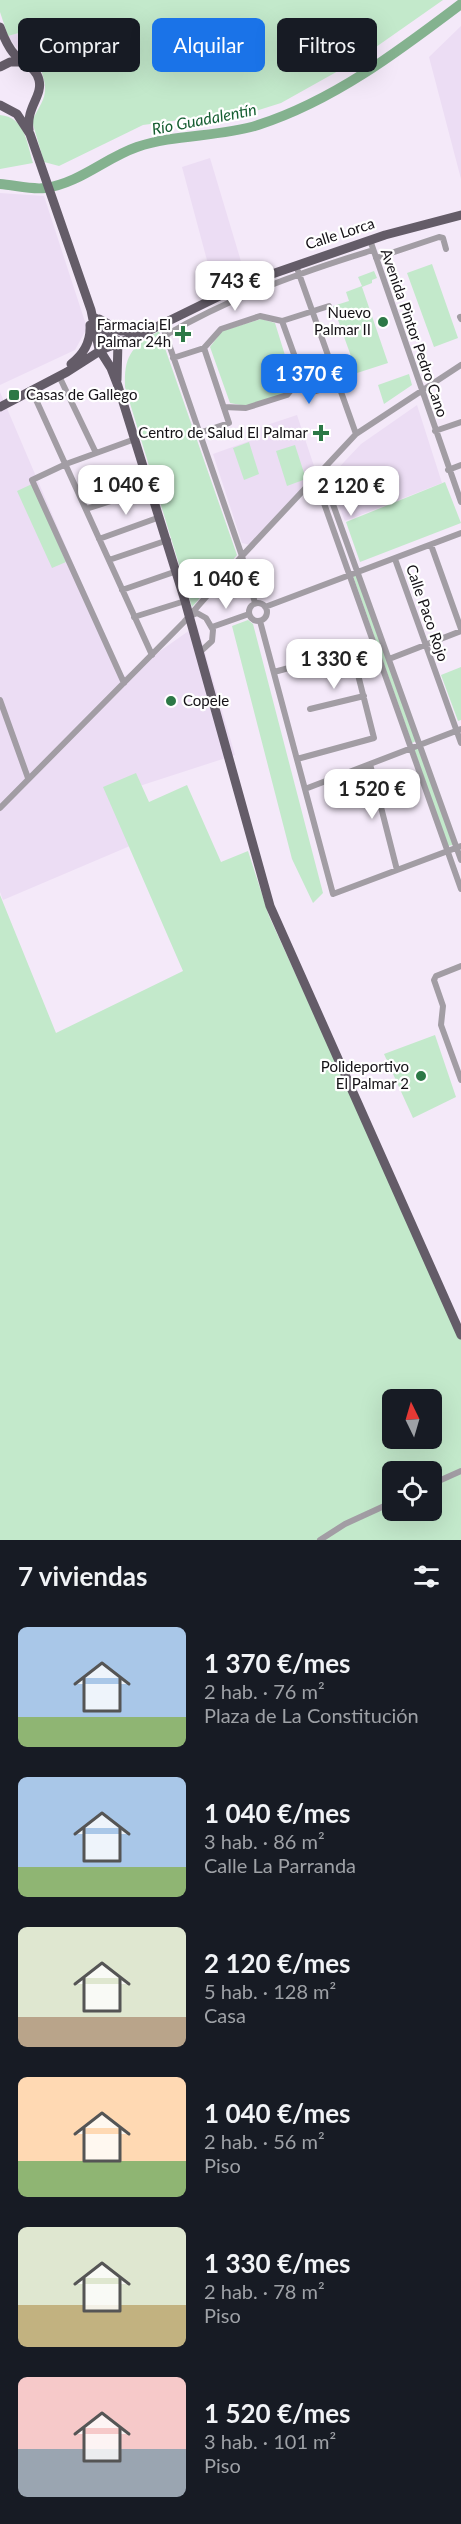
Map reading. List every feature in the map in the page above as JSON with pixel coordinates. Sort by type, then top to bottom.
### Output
[{"type":"main road","points":[[0,27],[7,45],[18,57]]},
{"type":"main road","points":[[0,56],[0,65],[18,62]]},
{"type":"main road","points":[[30,134],[29,116],[39,92],[39,80],[35,72]]},
{"type":"main road","points":[[4,107],[22,109],[33,103]]},
{"type":"main road","points":[[4,107],[22,120],[30,134],[91,310],[98,352],[118,386],[161,517],[196,640],[204,649],[253,849],[276,923],[461,1335]]},
{"type":"main road","name":"Calle Lorca","points":[[32,391],[98,352],[136,337],[224,292],[297,269],[370,240],[461,216]]},
{"type":"main road","points":[[0,407],[32,391],[75,361],[87,344],[90,326],[81,281]]},
{"type":"main road","points":[[91,310],[105,323],[122,331],[133,332],[158,326]]},
{"type":"main road","points":[[91,310],[103,329],[118,344],[118,386]]},
{"type":"street","points":[[376,258],[439,237],[443,238],[447,249]]},
{"type":"street","name":"Avenida Pintor Pedro Cano","points":[[370,240],[461,502]]},
{"type":"street","name":"Calle Lorca","points":[[166,335],[200,315],[297,269],[374,250]]},
{"type":"street","points":[[297,269],[356,434]]},
{"type":"street","points":[[173,358],[204,348],[221,329],[260,316],[282,321],[329,306]]},
{"type":"street","points":[[282,321],[308,393],[337,385]]},
{"type":"street","points":[[158,326],[166,335],[242,556],[255,603]]},
{"type":"street","points":[[199,433],[229,423],[204,348]]},
{"type":"street","points":[[0,808],[190,616],[242,556],[356,434],[461,365]]},
{"type":"street","points":[[59,376],[96,453]]},
{"type":"street","points":[[224,407],[246,408],[287,395],[302,377]]},
{"type":"street","points":[[32,391],[152,655]]},
{"type":"street","points":[[435,431],[461,422]]},
{"type":"street","points":[[124,683],[32,480],[66,464],[135,439]]},
{"type":"street","points":[[448,470],[461,465]]},
{"type":"street","points":[[321,471],[459,847],[461,860]]},
{"type":"street","points":[[315,478],[461,889]]},
{"type":"street","points":[[86,509],[151,488]]},
{"type":"street","points":[[99,539],[161,517]]},
{"type":"street","points":[[265,607],[461,533]]},
{"type":"street","points":[[109,560],[168,540]]},
{"type":"street","points":[[389,659],[461,630],[431,545]]},
{"type":"street","name":"Calle Paco Rojo","points":[[395,559],[459,729],[461,743]]},
{"type":"street","points":[[122,590],[177,571]]},
{"type":"street","points":[[134,616],[185,601]]},
{"type":"street","points":[[255,603],[261,603],[265,607],[266,615],[260,621],[253,620],[249,614],[250,607],[255,603]]},
{"type":"street","points":[[199,606],[201,614],[212,627],[213,636],[204,649]]},
{"type":"street","points":[[190,616],[201,614]]},
{"type":"street","points":[[212,627],[249,614]]},
{"type":"street","points":[[260,621],[333,894],[459,847]]},
{"type":"street","points":[[274,672],[352,651],[364,696],[374,738],[297,759]]},
{"type":"street","points":[[310,708],[364,696]]},
{"type":"street","points":[[1,704],[28,778]]},
{"type":"street","points":[[305,789],[459,729]]},
{"type":"street","points":[[370,764],[397,870]]},
{"type":"street","points":[[461,966],[436,976],[434,980],[443,1006],[441,1025],[461,1080]]},
{"type":"street","points":[[442,1480],[461,1471]]},
{"type":"street","points":[[320,1540],[330,1537],[345,1524],[382,1507]]},
{"type":"shaded area","points":[[461,26],[461,179],[429,57]]},
{"type":"shaded area","points":[[18,33],[18,49],[17,48],[8,36]]},
{"type":"shaded area","points":[[210,158],[243,268],[212,279],[182,167]]},
{"type":"shaded area","points":[[0,193],[44,196],[87,328],[75,350],[0,385]]},
{"type":"shaded area","points":[[0,392],[122,678],[197,625],[235,755],[118,793],[137,843],[3,900],[0,892]]},
{"type":"shaded area","points":[[417,405],[442,483],[345,521],[328,479],[361,444]]},
{"type":"shaded area","points":[[297,415],[316,472],[250,545],[242,543],[213,454],[252,440],[249,431]]},
{"type":"green space","points":[[0,0],[443,0],[377,46],[377,18],[277,18],[277,72],[336,72],[281,103],[236,117],[194,118],[143,125],[59,166],[44,162],[32,121],[44,97],[45,85],[42,72],[140,72],[140,18],[18,18],[18,33],[8,36],[0,12]]},
{"type":"green space","points":[[0,115],[8,117],[20,126],[27,140],[33,163],[0,169]]},
{"type":"green space","points":[[432,264],[458,338],[434,347],[407,273]]},
{"type":"green space","points":[[374,271],[377,278],[362,287],[388,363],[357,373],[333,306],[349,301],[346,292],[362,286],[358,277]]},
{"type":"green space","points":[[261,319],[275,323],[293,381],[285,394],[246,406],[230,403],[210,347],[222,331]]},
{"type":"green space","points":[[159,331],[237,555],[192,607],[125,387],[128,359],[136,347]]},
{"type":"green space","points":[[409,374],[412,385],[384,404],[378,385]]},
{"type":"green space","points":[[249,442],[259,474],[244,480],[233,448]]},
{"type":"green space","points":[[295,445],[306,479],[287,486],[276,451]]},
{"type":"green space","points":[[445,482],[461,523],[360,562],[346,522]]},
{"type":"green space","points":[[32,484],[66,562],[52,568],[17,491]]},
{"type":"green space","points":[[356,574],[416,741],[412,743],[353,576]]},
{"type":"green space","points":[[248,620],[253,624],[323,893],[313,903],[292,859],[232,626]]},
{"type":"green space","points":[[461,667],[461,720],[458,721],[441,675]]},
{"type":"green space","points":[[418,747],[453,845],[448,846],[414,749]]},
{"type":"green space","points":[[136,773],[149,802],[187,785],[221,862],[248,851],[269,916],[461,1336],[461,1540],[0,1540],[0,895],[56,1033],[183,971],[103,787]]},
{"type":"green space","name":"Polideportivo El Palmar 2","points":[[435,1035],[456,1097],[413,1118],[384,1054]]},
{"type":"waterway","name":"Río Guadalentín","points":[[0,184],[34,188],[58,185],[81,176],[137,147],[166,140],[244,129],[286,115],[339,89],[389,57],[461,4]]},
{"type":"place","name":"Nuevo Palmar II","points":[[383,322]]},
{"type":"place","name":"Farmacia El Palmar 24h","points":[[183,334]]},
{"type":"place","name":"Casas de Gallego","points":[[14,395]]},
{"type":"place","name":"Centro de Salud El Palmar","points":[[321,433]]},
{"type":"place","name":"Copele","points":[[171,701]]},
{"type":"place","name":"Polideportivo El Palmar 2","points":[[421,1076]]}]
